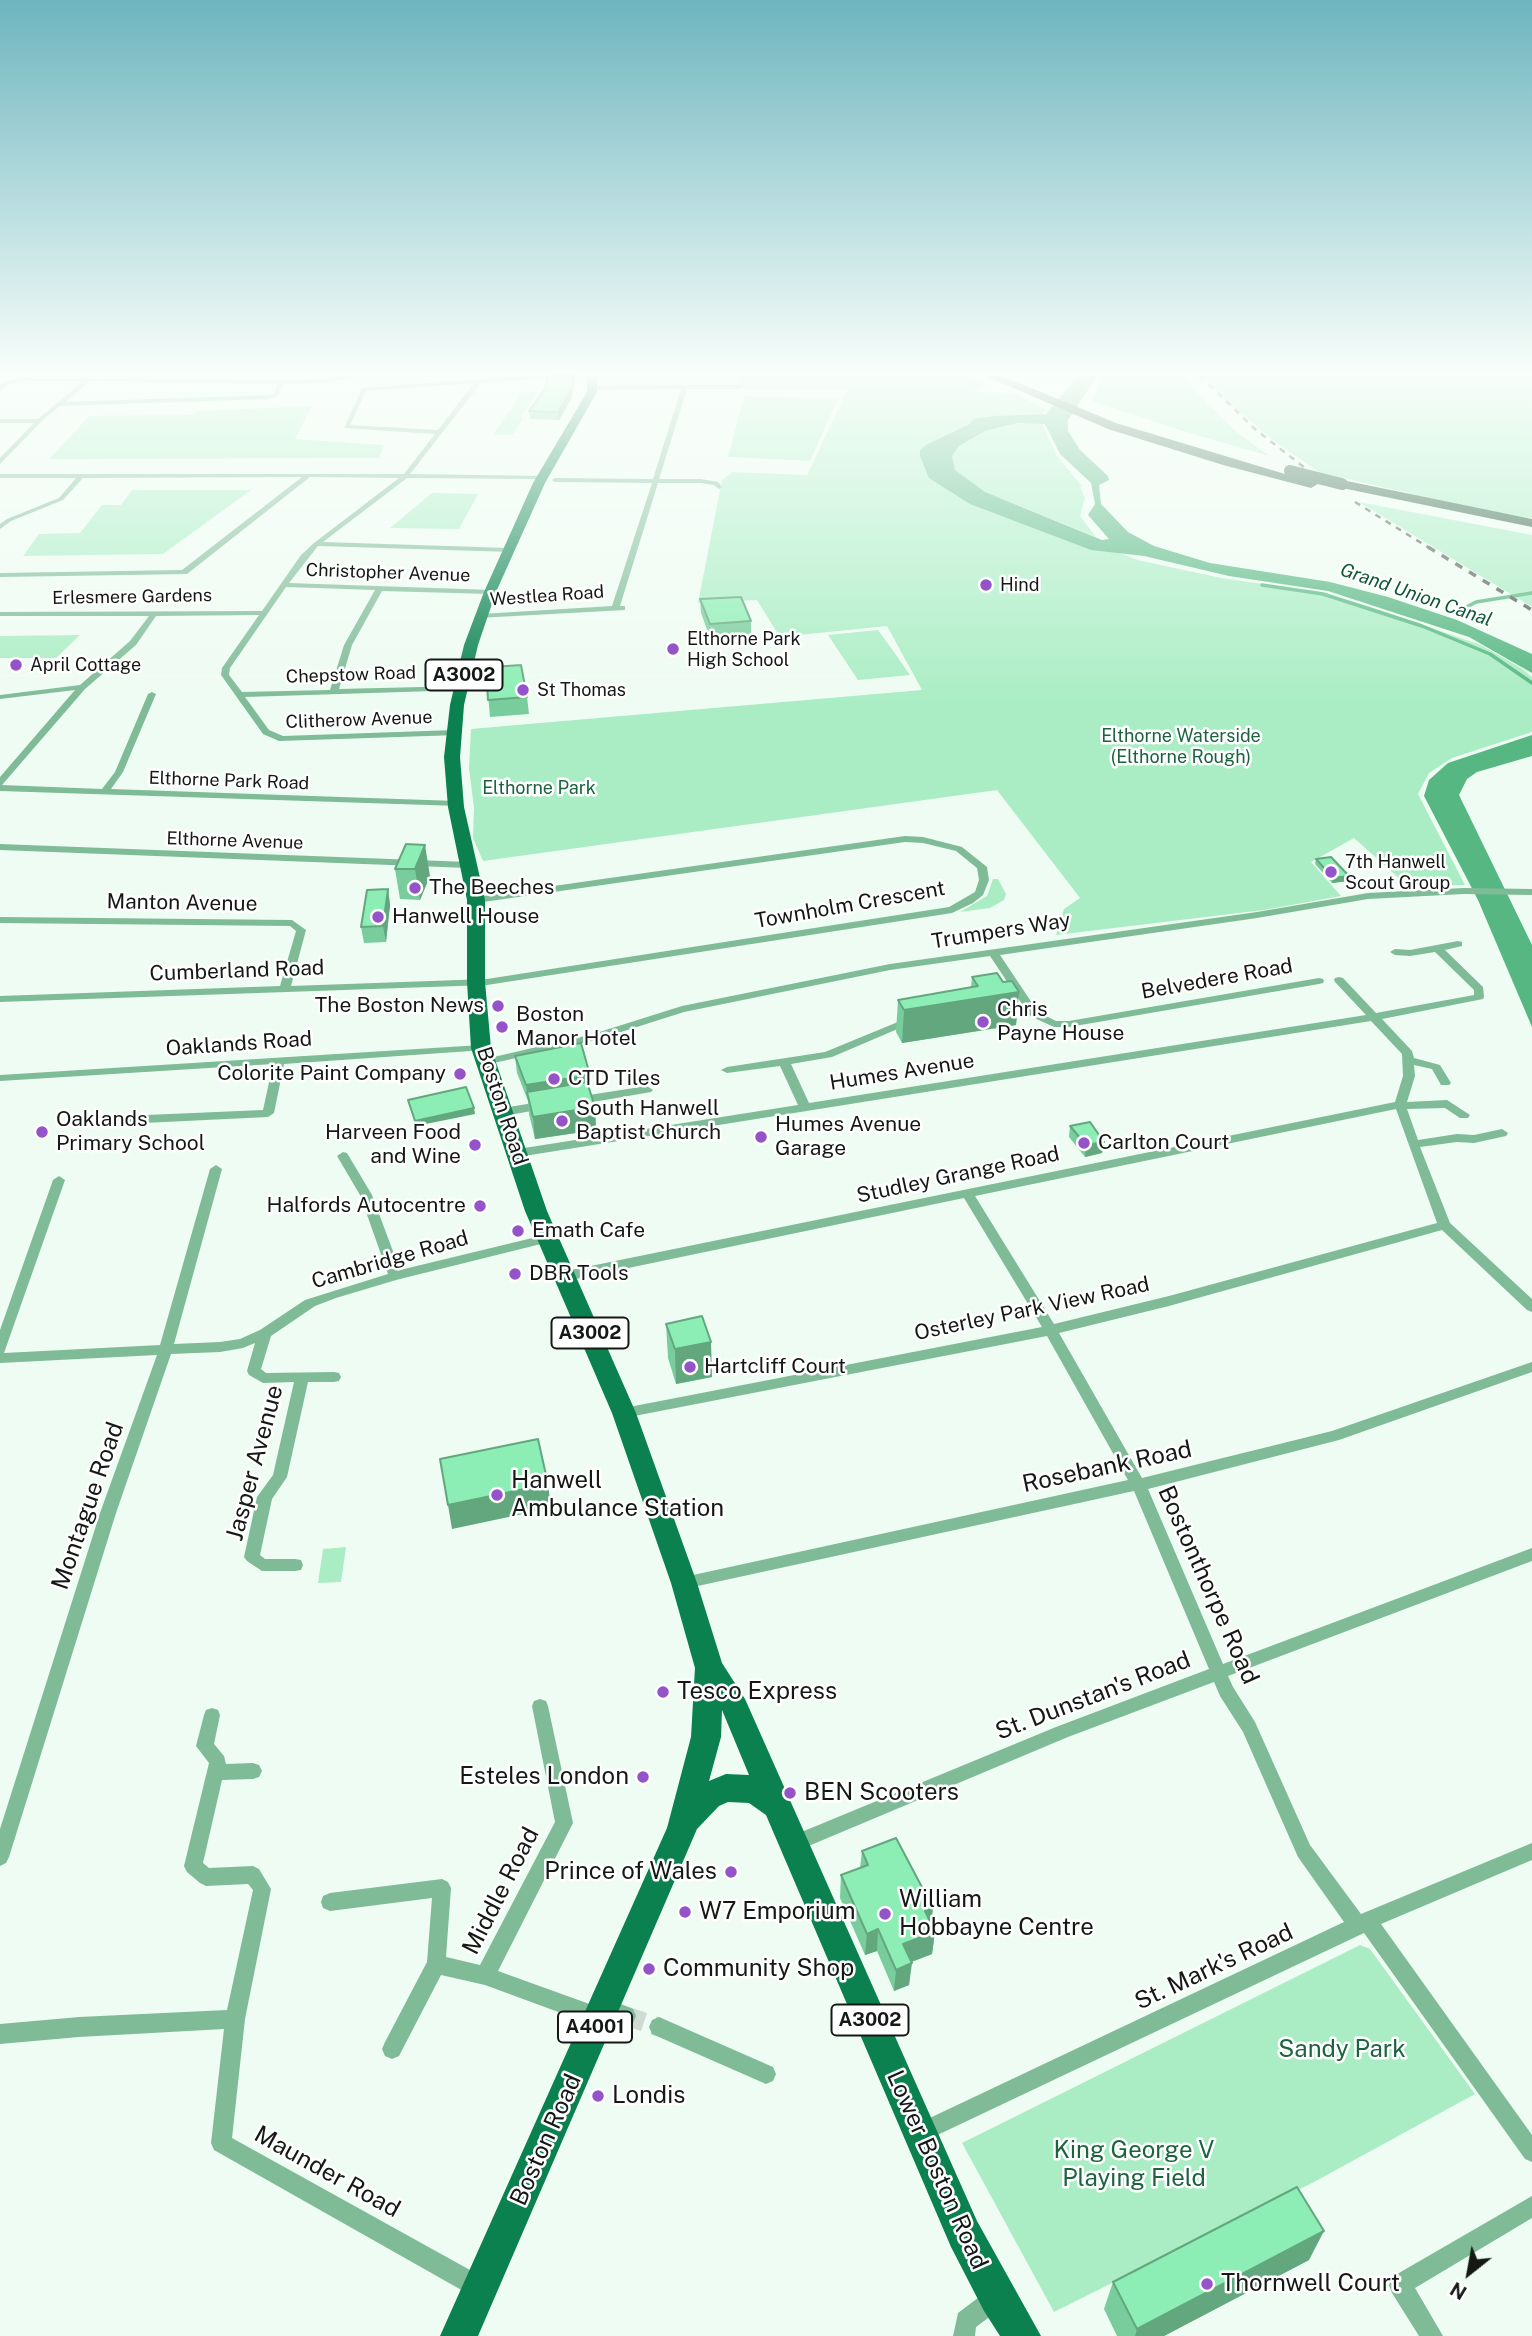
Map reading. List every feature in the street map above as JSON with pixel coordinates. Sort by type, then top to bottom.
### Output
[{"type":"highway","points":[[1315,485],[1532,530]]},
{"type":"highway","points":[[1347,485],[1532,523]]},
{"type":"main road","name":"Boston Road","points":[[459,2336],[610,2013],[682,1828],[706,1737],[709,1668],[684,1583],[624,1413],[531,1198],[519,1153],[483,1055],[476,982],[476,900],[456,804],[452,757],[462,688],[481,616],[539,485]]},
{"type":"main road","name":"Boston Road","points":[[709,1668],[731,1699],[776,1806]]},
{"type":"main road","name":"Boston Road","points":[[682,1828],[700,1803],[726,1788],[755,1789],[776,1806]]},
{"type":"main road","name":"Lower Boston Road","points":[[776,1806],[980,2268],[1023,2336]]},
{"type":"street","points":[[0,527],[9,520],[61,499],[73,485]]},
{"type":"street","points":[[0,575],[184,572],[296,485]]},
{"type":"street","name":"Clitherow Avenue","points":[[393,485],[316,544],[304,557],[226,668],[225,675],[266,732],[282,739],[455,733]]},
{"type":"street","points":[[619,607],[655,485]]},
{"type":"street","points":[[316,544],[509,550]]},
{"type":"street","name":"Christopher Avenue","points":[[286,585],[490,592]]},
{"type":"street","points":[[334,691],[348,645],[379,589]]},
{"type":"street","name":"Westlea Road","points":[[481,616],[619,607]]},
{"type":"street","points":[[0,785],[82,687],[133,643],[155,612]]},
{"type":"street","name":"Erlesmere Gardens","points":[[0,614],[265,613]]},
{"type":"street","points":[[0,697],[82,687]]},
{"type":"street","name":"Chepstow Road","points":[[241,695],[462,688]]},
{"type":"street","points":[[105,791],[119,772],[152,694]]},
{"type":"street","name":"Elthorne Park Road","points":[[0,785],[456,804]]},
{"type":"street","name":"Townholm Crescent","points":[[476,900],[905,839],[923,840],[959,849],[982,867],[984,880],[979,892],[952,910],[476,982]]},
{"type":"street","name":"Elthorne Avenue","points":[[0,848],[468,865]]},
{"type":"street","name":"Trumpers Way","points":[[483,1055],[596,1037],[709,1003],[853,974],[992,951],[1257,915],[1368,896],[1464,891],[1532,892]]},
{"type":"street","name":"Manton Avenue","points":[[0,920],[292,923],[301,930],[285,989]]},
{"type":"street","points":[[1395,952],[1410,953],[1458,944]]},
{"type":"street","points":[[1374,1016],[1479,997],[1479,989],[1437,947]]},
{"type":"street","name":"Belvedere Road","points":[[992,951],[1034,1014],[1054,1024],[1069,1024],[1319,981]]},
{"type":"street","points":[[1339,980],[1408,1053],[1409,1076],[1401,1104],[1444,1225],[1532,1307]]},
{"type":"street","name":"Cumberland Road","points":[[0,999],[476,982]]},
{"type":"street","points":[[727,1070],[828,1055],[924,1013]]},
{"type":"street","name":"Humes Avenue","points":[[519,1153],[1374,1016]]},
{"type":"street","name":"Oaklands Road","points":[[0,1078],[279,1061],[483,1055]]},
{"type":"street","points":[[1431,1055],[1445,1083]]},
{"type":"street","points":[[1410,1060],[1436,1067]]},
{"type":"street","points":[[123,1121],[268,1112],[279,1061]]},
{"type":"street","points":[[784,1062],[804,1106]]},
{"type":"street","points":[[503,1112],[647,1090]]},
{"type":"street","name":"Studley Grange Road","points":[[566,1276],[1401,1104],[1447,1104],[1464,1115]]},
{"type":"street","points":[[1413,1144],[1457,1138],[1474,1139],[1502,1133]]},
{"type":"street","points":[[343,1156],[366,1195],[395,1276]]},
{"type":"street","name":"Montague Road","points":[[0,1857],[108,1513],[166,1349],[216,1170]]},
{"type":"street","points":[[0,1349],[60,1180]]},
{"type":"street","name":"Bostonthorpe Road","points":[[967,1193],[1051,1330],[1146,1499],[1219,1673],[1249,1727],[1304,1851],[1362,1924],[1532,2152]]},
{"type":"street","name":"Osterley Park View Road","points":[[624,1413],[1051,1330],[1195,1294],[1444,1225]]},
{"type":"street","name":"Cambridge Road","points":[[0,1358],[232,1345],[265,1334],[310,1303],[395,1276],[549,1238]]},
{"type":"street","name":"Jasper Avenue","points":[[265,1334],[254,1371],[263,1378],[334,1377]]},
{"type":"street","name":"Rosebank Road","points":[[684,1583],[1136,1485],[1334,1436],[1532,1367]]},
{"type":"street","name":"Jasper Avenue","points":[[295,1565],[262,1565],[252,1557],[265,1497],[280,1477],[302,1377]]},
{"type":"street","name":"St. Dunstan's Road","points":[[792,1844],[1062,1732],[1532,1554]]},
{"type":"street","name":"Middle Road","points":[[485,1976],[564,1823],[540,1706]]},
{"type":"street","points":[[0,2034],[235,2019],[262,1889],[253,1875],[206,1877],[193,1866],[218,1761],[205,1746],[212,1715]]},
{"type":"street","points":[[215,1772],[253,1771]]},
{"type":"street","name":"St. Mark's Road","points":[[919,2134],[1362,1924],[1532,1851]]},
{"type":"street","points":[[330,1902],[442,1888],[436,1964],[392,2049]]},
{"type":"street","points":[[436,1964],[610,2013]]},
{"type":"street","name":"Maunder Road","points":[[235,2019],[221,2143],[480,2288]]},
{"type":"street","points":[[659,2027],[766,2074]]},
{"type":"street","points":[[1432,2336],[1400,2285],[1532,2206]]},
{"type":"street","points":[[965,2329],[997,2298]]},
{"type":"green space","name":"Elthorne Waterside (Elthorne Rough)","points":[[721,485],[1081,485],[1085,498],[1080,516],[1096,537],[1000,498],[986,501],[1138,560],[1221,578],[1314,591],[1368,606],[1481,645],[1532,677],[1532,732],[1452,758],[1429,773],[1418,794],[1465,885],[1409,887],[1354,838],[1311,862],[1341,896],[1264,910],[1056,935],[1064,909],[1080,898],[997,790],[483,861],[473,838],[474,808],[469,768],[471,729],[922,690],[887,626],[780,637],[757,600],[698,603]]},
{"type":"green space","points":[[1374,485],[1532,485],[1532,518],[1475,509]]},
{"type":"green space","points":[[132,490],[251,490],[163,554],[23,556],[39,534],[80,533],[102,505],[121,505]]},
{"type":"green space","points":[[432,493],[478,494],[459,529],[390,528]]},
{"type":"green space","points":[[1359,502],[1532,535],[1532,607]]},
{"type":"green space","points":[[878,630],[910,675],[858,680],[828,635]]},
{"type":"green space","points":[[80,635],[56,658],[0,658],[0,636]]},
{"type":"green space","points":[[993,879],[998,879],[1006,894],[1004,900],[990,908],[960,912],[987,896]]},
{"type":"green space","points":[[346,1547],[341,1582],[318,1583],[323,1549]]},
{"type":"green space","name":"King George V Playing Field","points":[[1360,1945],[1370,1949],[1475,2094],[1314,2182],[1054,2312],[962,2143]]},
{"type":"shaded area","points":[[940,485],[975,485],[985,492],[1102,540],[1109,539],[1088,515],[1095,504],[1091,485],[1099,485],[1101,504],[1128,532],[1154,546],[1210,563],[1330,582],[1388,597],[1457,620],[1532,654],[1532,673],[1469,637],[1328,591],[1229,576],[1144,556],[1091,550],[970,504]]},
{"type":"shaded area","points":[[1532,735],[1532,756],[1477,772],[1467,779],[1459,795],[1532,945],[1532,1027],[1478,900],[1424,796],[1429,780],[1448,763]]},
{"type":"building","points":[[741,597],[751,621],[710,624],[700,599]]},
{"type":"building","points":[[521,665],[527,697],[488,700],[486,671],[493,670],[493,667]]},
{"type":"building","points":[[406,844],[425,845],[415,869],[395,869]]},
{"type":"building","points":[[1331,857],[1349,876],[1333,878],[1316,859]]},
{"type":"building","points":[[388,889],[383,926],[361,927],[367,890]]},
{"type":"building","points":[[997,973],[1003,982],[1012,981],[1019,992],[904,1010],[898,1000],[978,986],[972,977]]},
{"type":"building","points":[[581,1043],[588,1068],[582,1069],[584,1076],[526,1085],[515,1056]]},
{"type":"building","points":[[587,1082],[595,1107],[533,1117],[527,1092]]},
{"type":"building","points":[[466,1087],[474,1108],[415,1121],[408,1100]]},
{"type":"building","points":[[1090,1122],[1104,1142],[1086,1145],[1070,1126]]},
{"type":"building","points":[[702,1316],[711,1342],[675,1349],[666,1324]]},
{"type":"building","points":[[538,1439],[548,1484],[448,1505],[440,1459]]},
{"type":"building","name":"William Hobbayne Centre","points":[[896,1838],[933,1908],[925,1911],[935,1932],[903,1944],[912,1963],[896,1970],[878,1929],[867,1934],[841,1875],[868,1865],[862,1851]]},
{"type":"building","points":[[1297,2187],[1324,2231],[1137,2329],[1113,2282]]},
{"type":"waterway","points":[[1262,585],[1323,594],[1422,626],[1490,654],[1532,683]]},
{"type":"waterway","name":"Grand Union Canal","points":[[1459,611],[1476,602],[1532,593]]},
{"type":"tunnel","points":[[626,2016],[659,2027]]},
{"type":"railway","points":[[1355,502],[1431,549]]},
{"type":"railway","points":[[1428,547],[1532,610]]},
{"type":"place","name":"Hind","points":[[986,585]]},
{"type":"place","name":"Elthorne Park High School","points":[[673,649]]},
{"type":"place","name":"April Cottage","points":[[16,665]]},
{"type":"place","name":"St Thomas","points":[[523,690]]},
{"type":"place","name":"7th Hanwell Scout Group","points":[[1331,872]]},
{"type":"place","name":"The Beeches","points":[[415,888]]},
{"type":"place","name":"Hanwell House","points":[[378,917]]},
{"type":"place","name":"The Boston News","points":[[498,1006]]},
{"type":"place","name":"Chris Payne House","points":[[983,1022]]},
{"type":"place","name":"Boston Manor Hotel","points":[[502,1027]]},
{"type":"place","name":"Colorite Paint Company","points":[[460,1074]]},
{"type":"place","name":"CTD Tiles","points":[[554,1079]]},
{"type":"place","name":"South Hanwell Baptist Church","points":[[562,1121]]},
{"type":"place","name":"Oaklands Primary School","points":[[42,1132]]},
{"type":"place","name":"Humes Avenue Garage","points":[[761,1137]]},
{"type":"place","name":"Carlton Court","points":[[1084,1143]]},
{"type":"place","name":"Harveen Food and Wine","points":[[475,1145]]},
{"type":"place","name":"Halfords Autocentre","points":[[480,1206]]},
{"type":"place","name":"Emath Cafe","points":[[518,1231]]},
{"type":"place","name":"DBR Tools","points":[[515,1274]]},
{"type":"place","name":"Hartcliff Court","points":[[690,1367]]},
{"type":"place","name":"Hanwell Ambulance Station","points":[[497,1495]]},
{"type":"place","name":"Tesco Express","points":[[663,1692]]},
{"type":"place","name":"Esteles London","points":[[643,1777]]},
{"type":"place","name":"BEN Scooters","points":[[790,1793]]},
{"type":"place","name":"Prince of Wales","points":[[731,1872]]},
{"type":"place","name":"W7 Emporium","points":[[685,1912]]},
{"type":"place","name":"William Hobbayne Centre","points":[[885,1914]]},
{"type":"place","name":"Community Shop","points":[[649,1969]]},
{"type":"place","name":"Londis","points":[[598,2096]]},
{"type":"place","name":"Thornwell Court","points":[[1207,2284]]},
{"type":"park label","name":"Elthorne Park","points":[[539,788]]},
{"type":"park label","name":"Sandy Park","points":[[1342,2050]]}]
